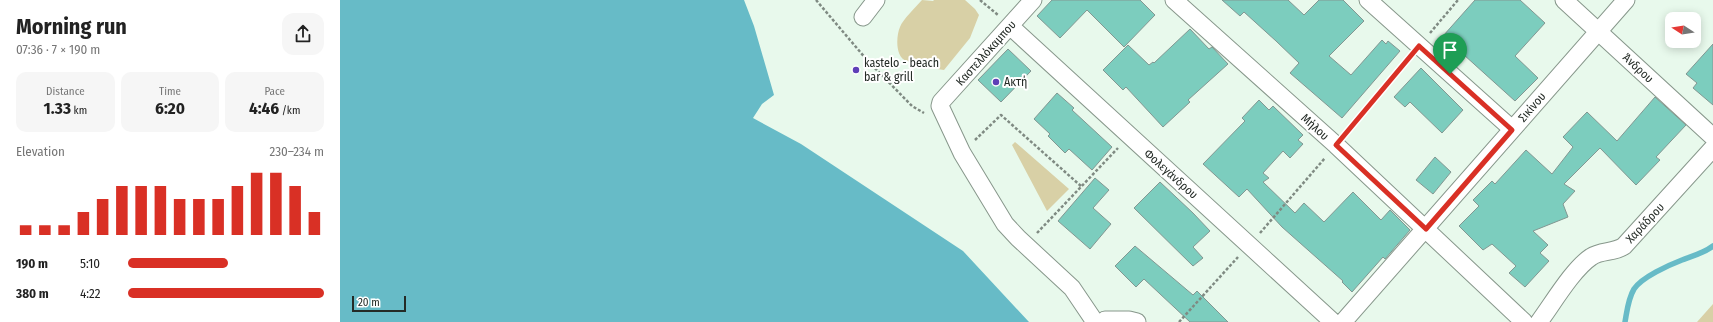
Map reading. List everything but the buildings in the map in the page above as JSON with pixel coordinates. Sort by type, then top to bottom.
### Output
[{"type":"street","points":[[863,17],[876,0]]},
{"type":"street","name":"Καστελλόκαμπου","points":[[947,122],[940,106],[941,102],[1033,0]]},
{"type":"street","name":"Μήλου","points":[[1174,0],[1336,145],[1524,322]]},
{"type":"street","points":[[1368,0],[1512,130]]},
{"type":"street","name":"Άνδρου","points":[[1564,0],[1713,137]]},
{"type":"street","name":"Σικίνου","points":[[1343,322],[1626,0]]},
{"type":"street","name":"Φολεγάνδρου","points":[[1010,26],[1333,322]]},
{"type":"street","points":[[947,122],[962,153],[1005,224],[1072,288],[1100,321],[1129,320],[1137,322]]},
{"type":"street","name":"Χαράδρου","points":[[1539,322],[1586,261],[1599,253],[1617,250],[1624,246],[1713,148]]},
{"type":"path","points":[[816,0],[867,60],[912,106],[928,115],[947,122]]},
{"type":"path","points":[[1179,322],[1249,246],[1458,0]]},
{"type":"path","points":[[962,153],[1001,115],[1082,187]]},
{"type":"path","points":[[1026,245],[1129,136]]},
{"type":"shaded area","points":[[922,0],[965,0],[979,15],[970,38],[944,70],[937,69],[923,59],[909,62],[900,56],[898,51],[897,41],[900,27]]},
{"type":"shaded area","points":[[1015,142],[1069,189],[1047,211],[1012,145]]},
{"type":"shaded area","points":[[1713,304],[1713,322],[1697,322]]},
{"type":"water","points":[[340,0],[744,0],[754,26],[774,95],[762,104],[753,118],[801,144],[963,251],[1029,322],[340,322]]},
{"type":"waterway","points":[[1625,322],[1630,297],[1634,289],[1643,280],[1663,268],[1713,246]]},
{"type":"place","name":"kastelo - beach bar & grill","points":[[856,70]]},
{"type":"place","name":"Ακτή","points":[[996,82]]},
{"type":"route","points":[[1419,46],[1450,74],[1512,130],[1426,229],[1336,145],[1419,46]]}]
